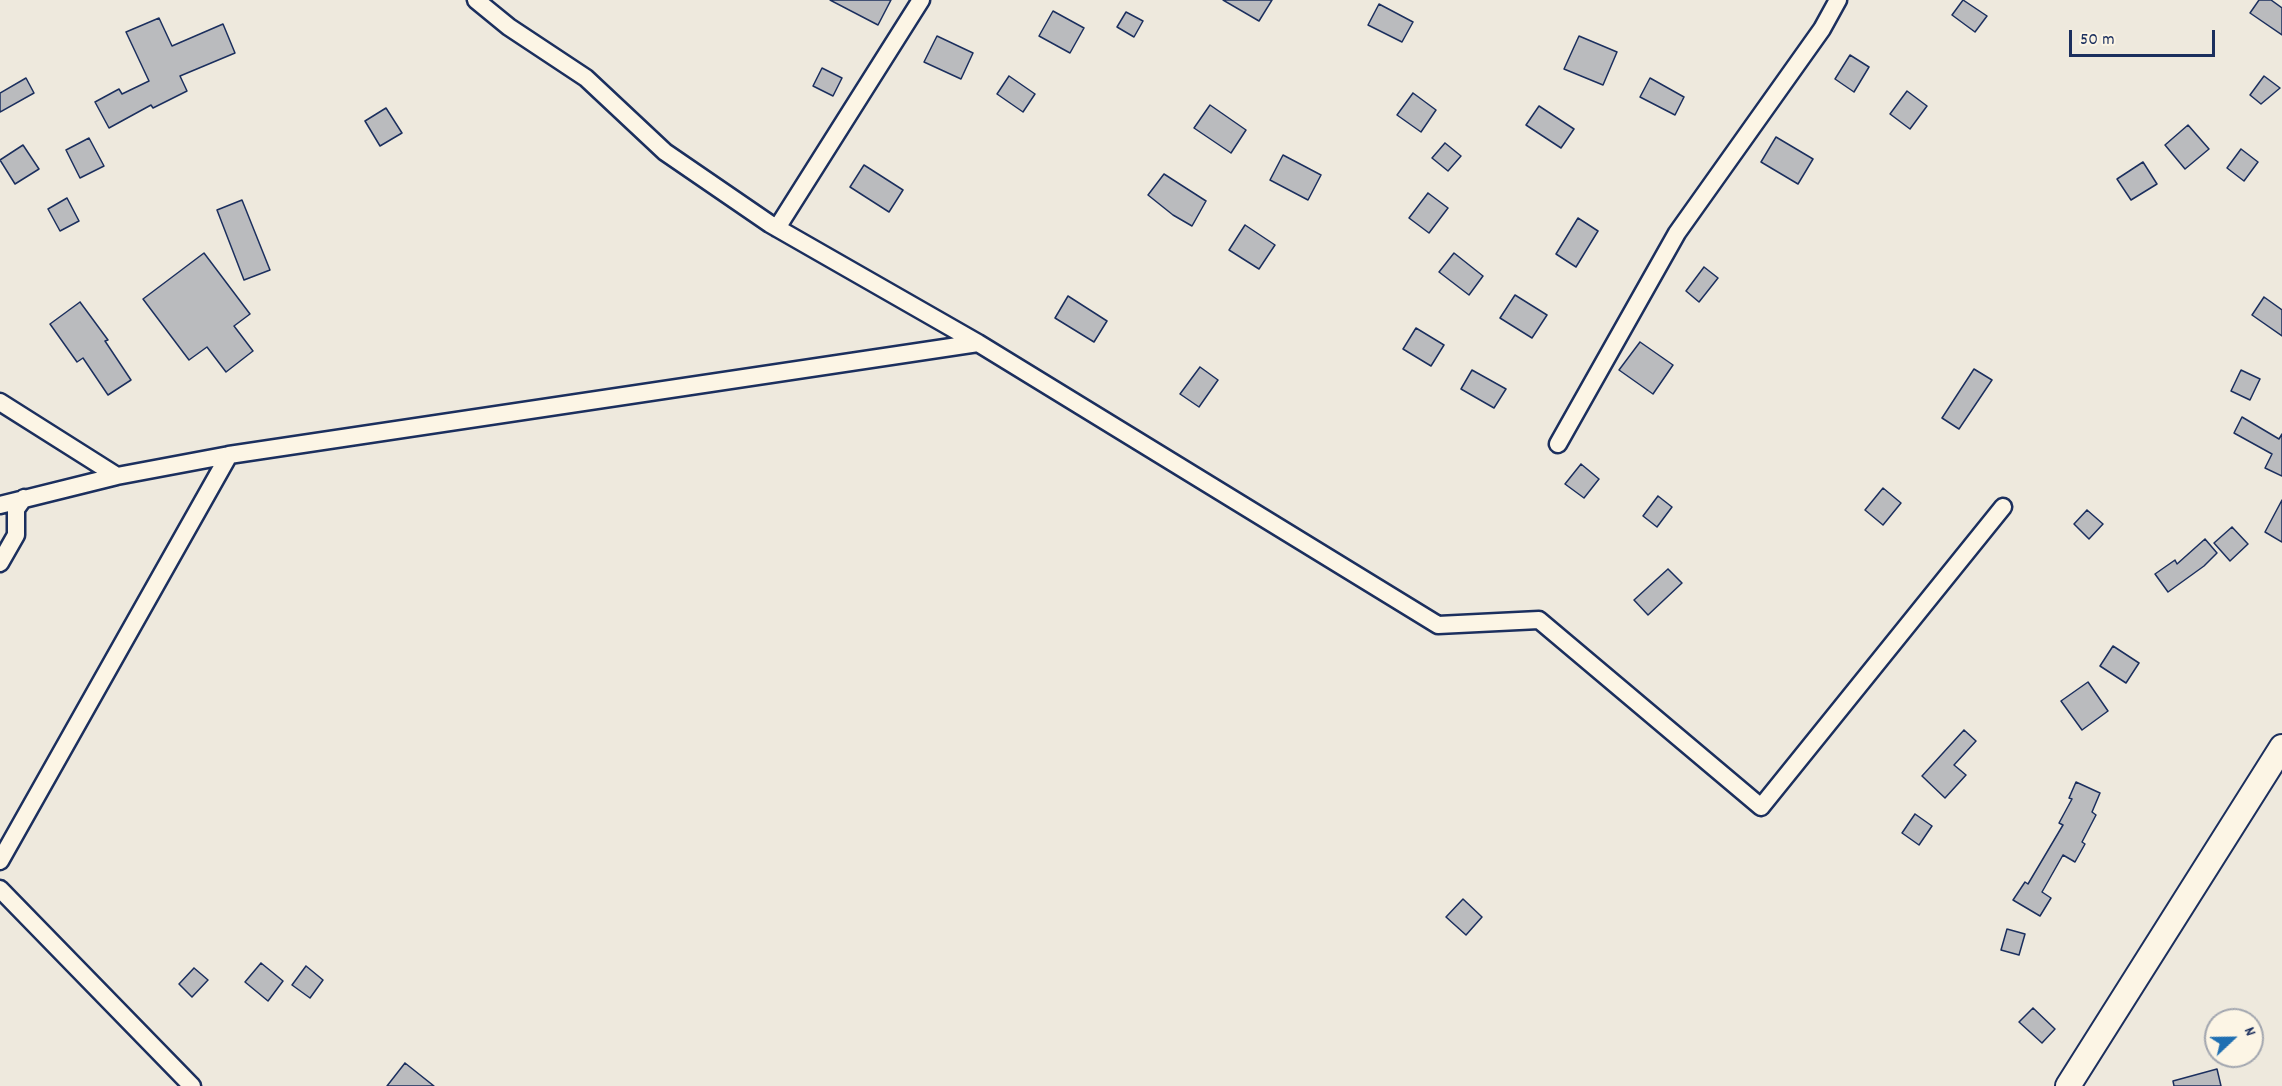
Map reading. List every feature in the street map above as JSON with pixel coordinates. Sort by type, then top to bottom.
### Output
[{"type":"street","points":[[476,0],[509,27],[586,78],[665,152],[777,228],[978,343],[1438,625],[1539,620],[1761,807],[2003,507]]},
{"type":"street","points":[[777,228],[921,0]]},
{"type":"street","points":[[1558,444],[1677,233],[1822,29],[1838,0]]},
{"type":"street","points":[[0,505],[117,476],[229,455],[978,343]]},
{"type":"street","points":[[0,402],[117,476]]},
{"type":"street","points":[[0,861],[229,455]]},
{"type":"street","points":[[0,563],[16,535],[16,509],[24,498]]},
{"type":"street","points":[[2068,1086],[2282,747]]},
{"type":"street","points":[[0,889],[192,1086]]},
{"type":"building","points":[[830,0],[891,0],[878,25]]},
{"type":"building","points":[[1223,0],[1272,0],[1259,21]]},
{"type":"building","points":[[1963,0],[1987,16],[1975,32],[1952,15]]},
{"type":"building","points":[[2259,0],[2271,0],[2282,8],[2282,35],[2250,13]]},
{"type":"building","points":[[1379,4],[1413,22],[1402,42],[1368,25]]},
{"type":"building","points":[[1053,11],[1084,28],[1070,53],[1039,36]]},
{"type":"building","points":[[1126,12],[1143,21],[1134,37],[1117,27]]},
{"type":"building","points":[[159,18],[172,46],[223,24],[235,53],[180,76],[187,91],[153,108],[151,105],[109,128],[95,102],[119,89],[122,94],[149,81],[126,32]]},
{"type":"building","points":[[937,36],[973,53],[961,79],[924,62]]},
{"type":"building","points":[[1579,36],[1617,52],[1603,85],[1564,69]]},
{"type":"building","points":[[1850,55],[1869,67],[1854,92],[1835,79]]},
{"type":"building","points":[[822,68],[842,78],[833,96],[813,86]]},
{"type":"building","points":[[1009,76],[1035,94],[1023,112],[997,94]]},
{"type":"building","points":[[2264,76],[2280,88],[2261,104],[2250,95]]},
{"type":"building","points":[[26,78],[34,93],[0,112],[0,93]]},
{"type":"building","points":[[1650,78],[1684,97],[1675,115],[1640,97]]},
{"type":"building","points":[[1907,91],[1927,106],[1910,129],[1890,114]]},
{"type":"building","points":[[1413,93],[1436,110],[1421,132],[1397,115]]},
{"type":"building","points":[[1210,105],[1246,130],[1231,153],[1194,128]]},
{"type":"building","points":[[1539,106],[1574,129],[1561,148],[1526,125]]},
{"type":"building","points":[[386,108],[402,133],[380,146],[365,121]]},
{"type":"building","points":[[2188,125],[2209,149],[2185,169],[2165,145]]},
{"type":"building","points":[[1776,137],[1813,159],[1798,184],[1761,162]]},
{"type":"building","points":[[89,138],[104,166],[80,178],[66,150]]},
{"type":"building","points":[[1445,143],[1461,156],[1448,171],[1432,158]]},
{"type":"building","points":[[23,145],[39,169],[15,184],[0,160]]},
{"type":"building","points":[[2241,149],[2258,162],[2244,181],[2227,168]]},
{"type":"building","points":[[1283,155],[1321,175],[1308,200],[1270,180]]},
{"type":"building","points":[[2143,162],[2157,184],[2131,200],[2117,179]]},
{"type":"building","points":[[864,165],[903,190],[889,212],[850,187]]},
{"type":"building","points":[[1164,174],[1206,201],[1192,226],[1173,215],[1148,195]]},
{"type":"building","points":[[1428,193],[1448,208],[1429,233],[1409,218]]},
{"type":"building","points":[[67,198],[79,221],[60,231],[48,209]]},
{"type":"building","points":[[242,200],[270,270],[244,280],[217,210]]},
{"type":"building","points":[[1578,218],[1598,231],[1576,267],[1556,254]]},
{"type":"building","points":[[1245,225],[1275,245],[1259,269],[1229,250]]},
{"type":"building","points":[[204,253],[250,314],[234,326],[253,351],[226,372],[207,347],[189,360],[143,299]]},
{"type":"building","points":[[1454,253],[1483,276],[1469,295],[1439,272]]},
{"type":"building","points":[[1704,267],[1718,278],[1699,302],[1686,291]]},
{"type":"building","points":[[1515,295],[1547,315],[1532,338],[1500,318]]},
{"type":"building","points":[[1068,296],[1107,321],[1094,342],[1055,318]]},
{"type":"building","points":[[2264,297],[2282,310],[2282,336],[2252,315]]},
{"type":"building","points":[[80,302],[108,340],[105,341],[131,380],[108,395],[83,358],[77,362],[50,324]]},
{"type":"building","points":[[1416,328],[1444,345],[1431,366],[1403,349]]},
{"type":"building","points":[[1640,342],[1673,365],[1653,394],[1619,370]]},
{"type":"building","points":[[1200,367],[1218,380],[1199,407],[1180,394]]},
{"type":"building","points":[[1974,369],[1992,380],[1959,429],[1942,418]]},
{"type":"building","points":[[1472,370],[1506,389],[1494,408],[1461,389]]},
{"type":"building","points":[[2241,370],[2260,379],[2250,400],[2231,391]]},
{"type":"building","points":[[2242,417],[2279,439],[2282,434],[2282,476],[2265,468],[2272,454],[2234,433]]},
{"type":"building","points":[[1581,464],[1599,479],[1584,498],[1565,484]]},
{"type":"building","points":[[1883,488],[1901,503],[1883,525],[1865,510]]},
{"type":"building","points":[[1658,496],[1672,507],[1657,527],[1643,516]]},
{"type":"building","points":[[2282,500],[2282,542],[2265,532]]},
{"type":"building","points":[[2087,510],[2103,524],[2089,539],[2074,524]]},
{"type":"building","points":[[2232,527],[2248,544],[2230,561],[2214,543]]},
{"type":"building","points":[[2205,539],[2217,553],[2204,566],[2168,592],[2155,574],[2175,560],[2177,564]]},
{"type":"building","points":[[1668,569],[1682,583],[1648,615],[1634,600]]},
{"type":"building","points":[[2113,646],[2139,663],[2126,683],[2100,666]]},
{"type":"building","points":[[2088,682],[2108,711],[2082,730],[2061,701]]},
{"type":"building","points":[[1964,730],[1976,741],[1954,765],[1966,775],[1945,798],[1922,776]]},
{"type":"building","points":[[2076,782],[2100,793],[2092,812],[2096,815],[2075,862],[2063,855],[2042,892],[2051,898],[2040,916],[2013,900],[2025,882],[2028,884],[2063,825],[2059,823],[2072,799],[2069,798]]},
{"type":"building","points":[[1915,814],[1932,826],[1919,845],[1902,833]]},
{"type":"building","points":[[1463,899],[1482,917],[1466,935],[1446,917]]},
{"type":"building","points":[[2007,929],[2025,934],[2019,955],[2001,950]]},
{"type":"building","points":[[261,963],[283,981],[268,1001],[245,982]]},
{"type":"building","points":[[306,966],[323,980],[310,998],[292,985]]},
{"type":"building","points":[[194,968],[208,980],[192,997],[179,984]]},
{"type":"building","points":[[2033,1008],[2055,1029],[2042,1043],[2019,1022]]},
{"type":"building","points":[[405,1063],[434,1086],[387,1086]]},
{"type":"building","points":[[2217,1069],[2221,1086],[2174,1086],[2173,1081]]}]
